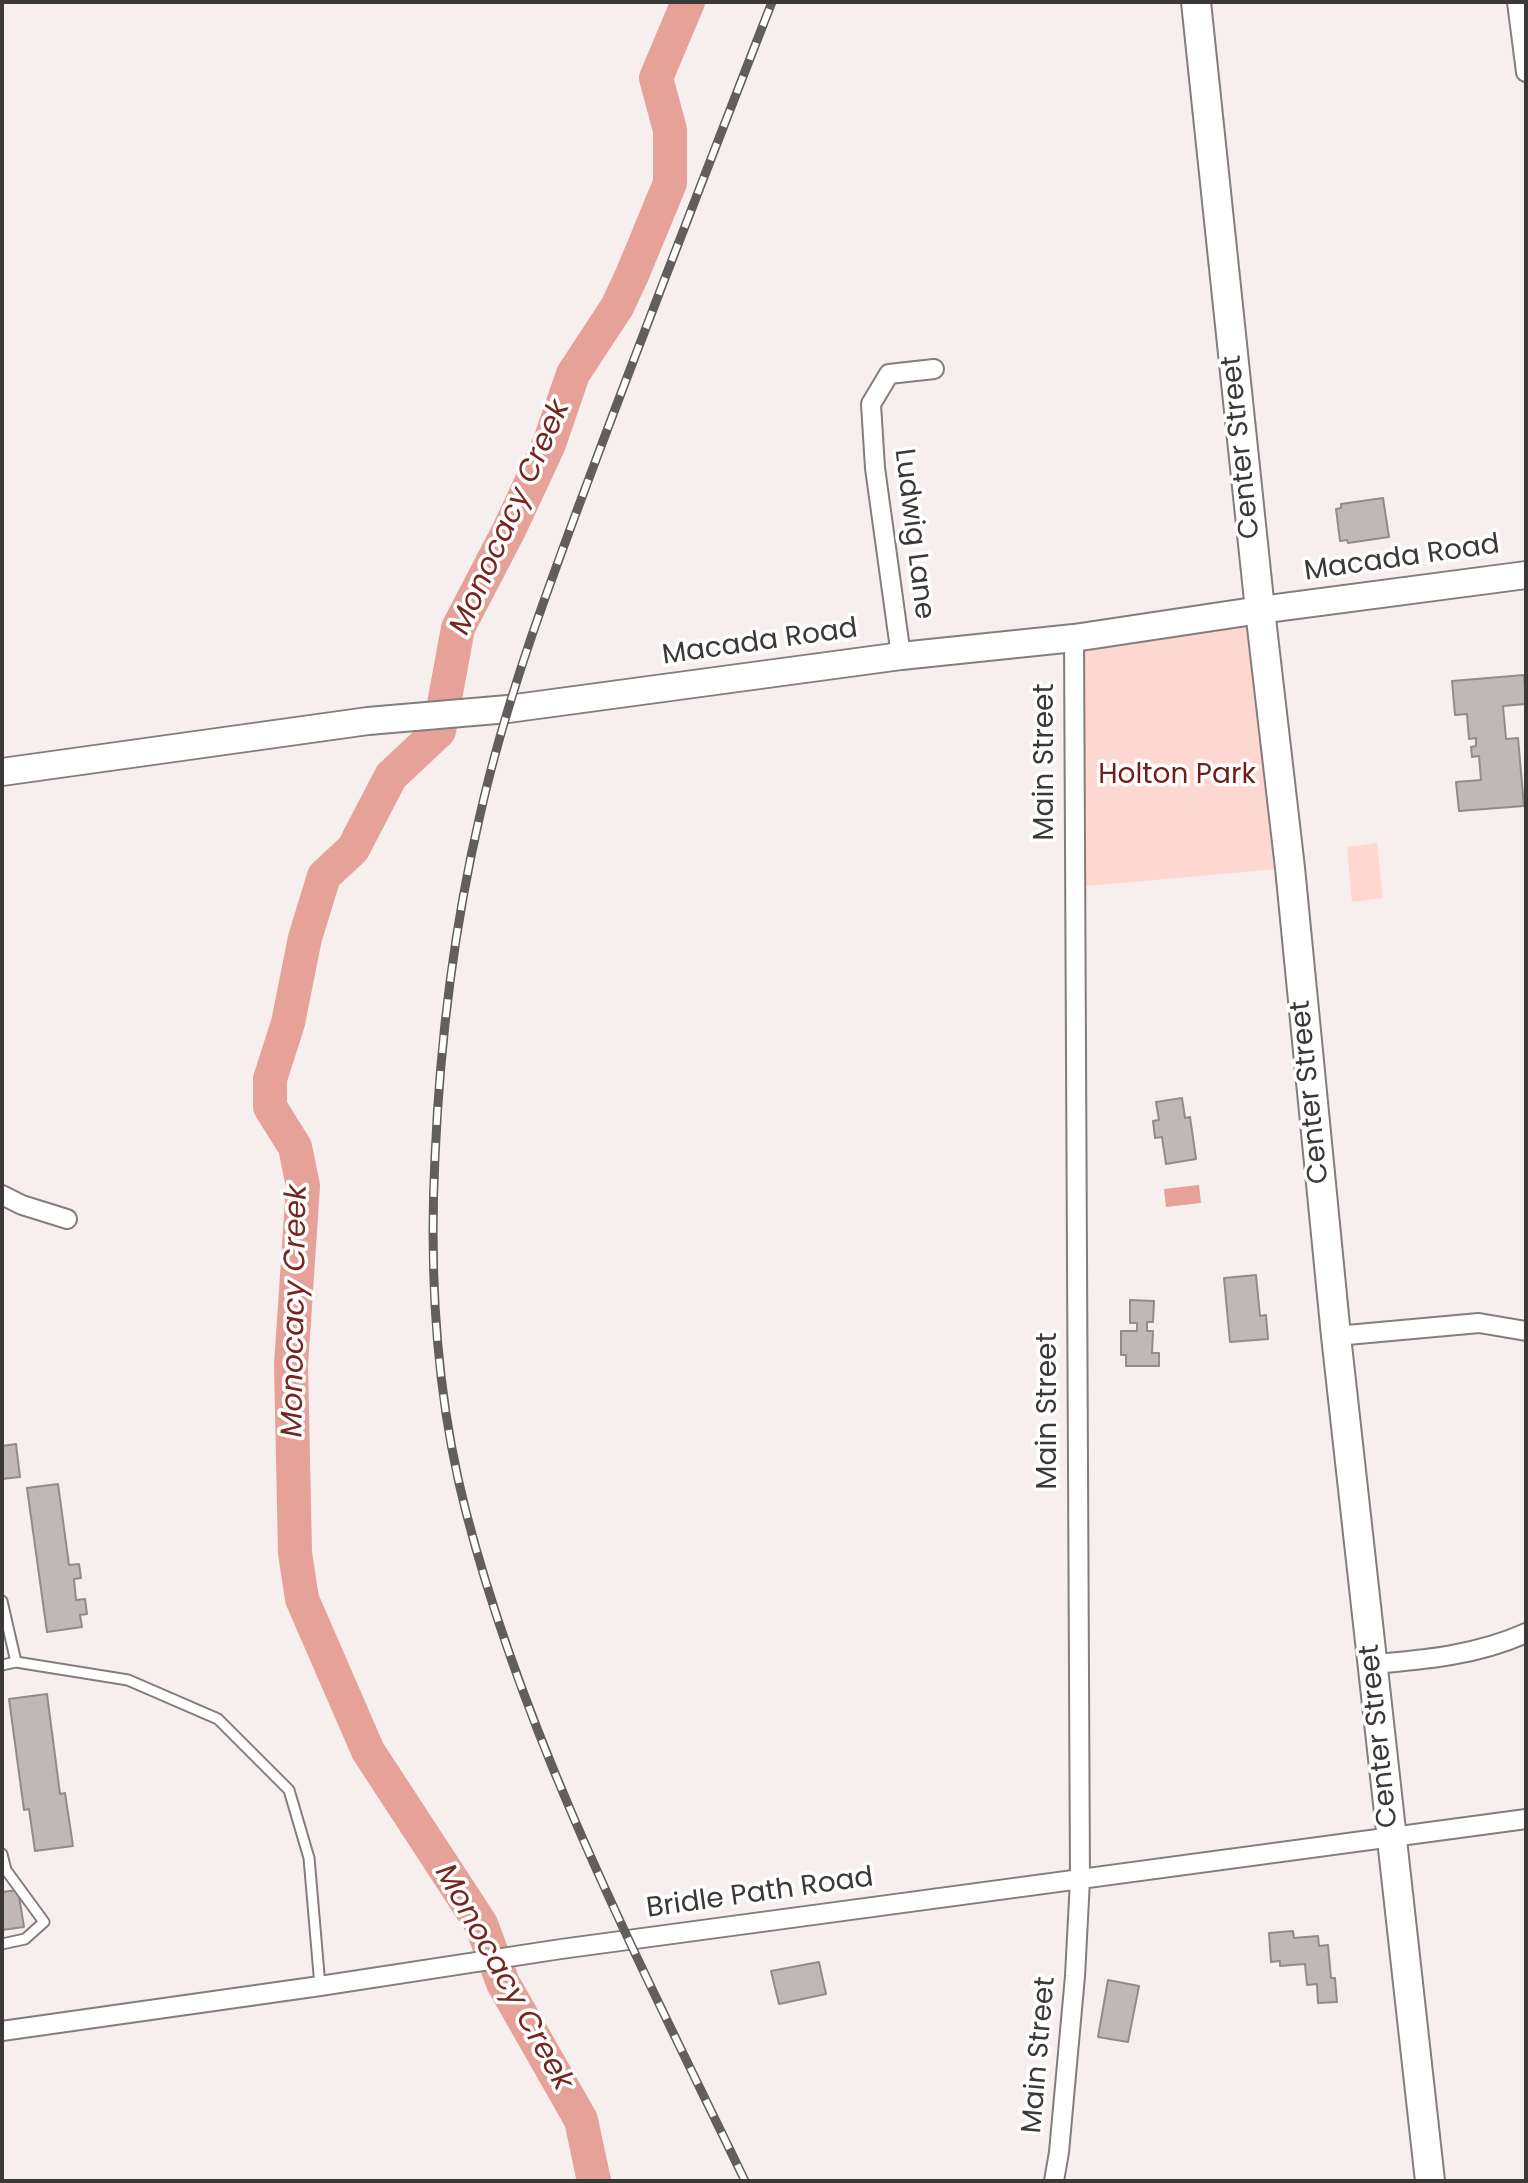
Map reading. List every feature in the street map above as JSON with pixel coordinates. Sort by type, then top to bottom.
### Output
[{"type":"main road","name":"Center Street","points":[[1196,2],[1290,868],[1336,1336],[1430,2181]]},
{"type":"street","points":[[1517,2],[1526,72]]},
{"type":"street","name":"Ludwig Lane","points":[[901,656],[875,468],[871,404],[889,374],[934,369]]},
{"type":"street","name":"Macada Road","points":[[2,772],[368,721],[488,711],[901,656],[1074,638],[1526,575]]},
{"type":"street","name":"Main Street","points":[[1054,2181],[1075,1976],[1080,1880],[1074,638]]},
{"type":"street","points":[[2,1195],[22,1205],[67,1219]]},
{"type":"street","points":[[1336,1336],[1479,1323],[1526,1331]]},
{"type":"street","points":[[1372,1664],[1430,1659],[1487,1648],[1526,1633]]},
{"type":"street","name":"Bridle Path Road","points":[[2,2031],[561,1949],[1526,1819]]},
{"type":"lane","points":[[2,1601],[16,1662]]},
{"type":"lane","points":[[2,1665],[16,1662],[128,1680],[218,1719],[289,1790],[309,1858],[320,1986]]},
{"type":"lane","points":[[2,1854],[6,1870],[44,1922],[25,1939],[2,1944]]},
{"type":"green space","name":"Holton Park","points":[[1260,610],[1290,868],[1075,887],[1074,638]]},
{"type":"green space","points":[[1377,843],[1383,898],[1352,902],[1347,847]]},
{"type":"shaded area","points":[[1199,1185],[1201,1203],[1166,1207],[1164,1189]]},
{"type":"building","points":[[1383,498],[1389,537],[1348,543],[1347,540],[1340,541],[1336,509],[1341,508],[1341,504]]},
{"type":"building","points":[[1524,675],[1526,704],[1503,706],[1506,739],[1518,738],[1524,806],[1459,811],[1456,782],[1481,780],[1479,756],[1472,757],[1471,747],[1476,746],[1476,738],[1469,739],[1467,714],[1455,715],[1452,681]]},
{"type":"building","points":[[1182,1098],[1185,1118],[1190,1117],[1196,1159],[1166,1164],[1162,1137],[1155,1138],[1153,1121],[1159,1120],[1156,1102]]},
{"type":"building","points":[[1256,1275],[1260,1316],[1266,1315],[1268,1339],[1230,1342],[1224,1278]]},
{"type":"building","points":[[1130,1300],[1154,1301],[1153,1322],[1147,1322],[1147,1331],[1153,1331],[1152,1353],[1159,1353],[1159,1366],[1126,1366],[1126,1355],[1121,1355],[1121,1331],[1137,1331],[1137,1323],[1130,1323]]},
{"type":"building","points":[[16,1444],[20,1477],[2,1479],[2,1446]]},
{"type":"building","points":[[58,1484],[69,1565],[79,1564],[81,1578],[74,1579],[76,1600],[85,1599],[87,1614],[80,1615],[82,1627],[47,1632],[27,1488]]},
{"type":"building","points":[[47,1694],[60,1794],[65,1793],[73,1846],[35,1851],[29,1809],[24,1810],[9,1699]]},
{"type":"building","points":[[18,1890],[24,1927],[2,1930],[2,1892]]},
{"type":"building","points":[[1293,1931],[1294,1938],[1318,1936],[1319,1946],[1328,1945],[1337,2002],[1318,2003],[1317,1984],[1307,1985],[1305,1964],[1280,1966],[1280,1961],[1271,1962],[1269,1933]]},
{"type":"building","points":[[819,1962],[826,1994],[779,2004],[771,1971]]},
{"type":"building","points":[[1108,1980],[1139,1986],[1128,2042],[1098,2037]]},
{"type":"waterway","name":"Monocacy Creek","points":[[594,2181],[581,2120],[503,1983],[481,1924],[368,1751],[302,1599],[295,1553],[291,1365],[303,1186],[295,1147],[270,1107],[270,1079],[288,1023],[305,938],[324,876],[353,849],[391,776],[439,731],[458,628],[549,444],[573,374],[617,307],[670,183],[670,130],[656,78],[688,2]]},
{"type":"railway","points":[[745,2181],[589,1853],[553,1769],[491,1599],[466,1512],[441,1380],[434,1291],[433,1202],[440,1071],[456,942],[480,815],[503,726],[578,508],[772,2]]}]
